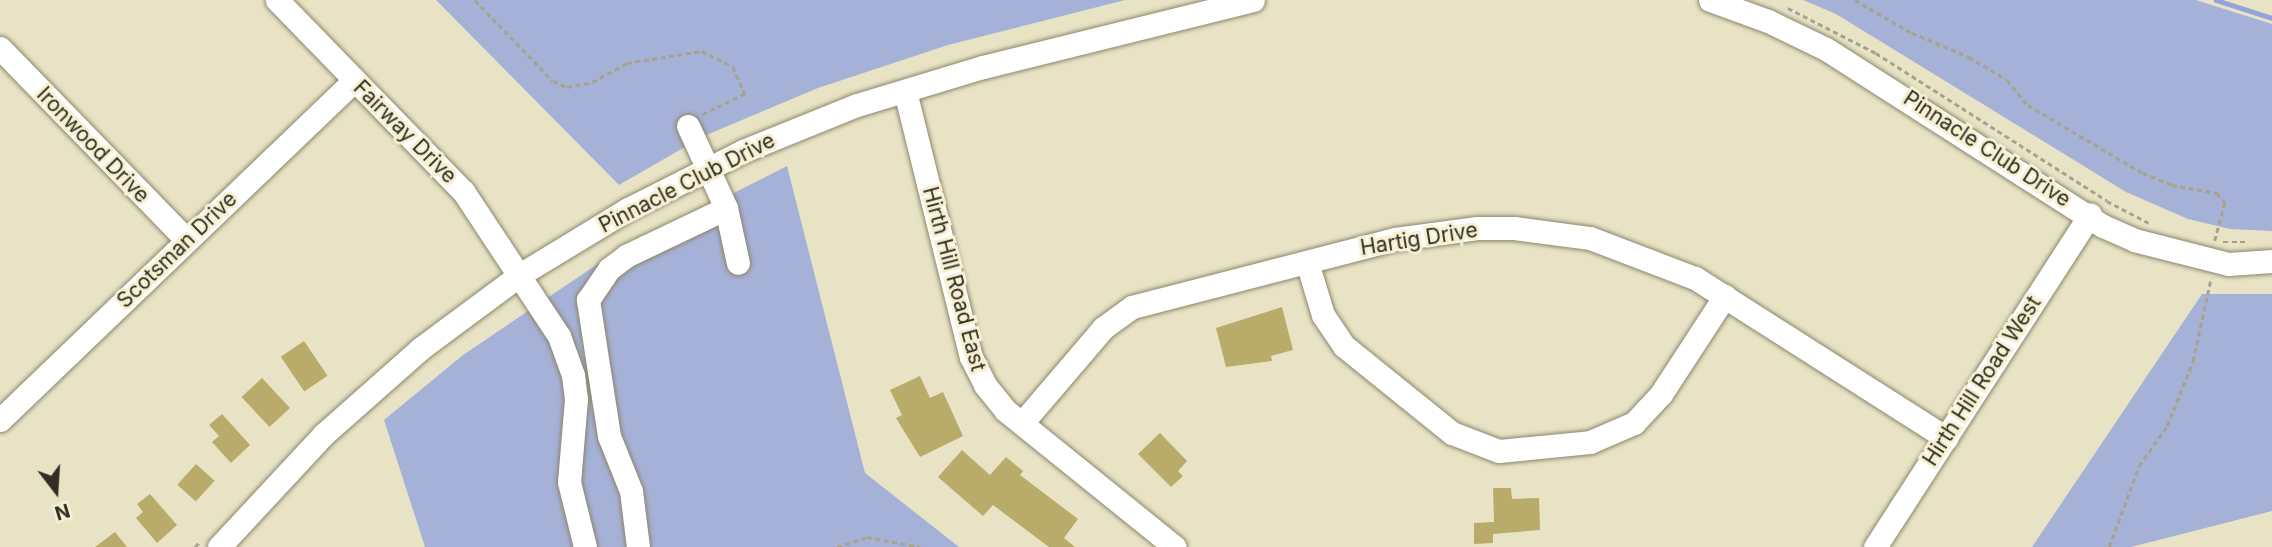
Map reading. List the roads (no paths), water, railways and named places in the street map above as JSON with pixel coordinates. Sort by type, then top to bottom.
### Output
[{"type":"street","name":"Fairway Drive","points":[[277,0],[463,191],[571,360],[576,398],[569,482],[585,547]]},
{"type":"street","name":"Pinnacle Club Drive","points":[[219,547],[324,434],[420,349],[518,277],[628,209],[708,168],[858,105],[1253,0]]},
{"type":"street","name":"Pinnacle Club Drive","points":[[1710,0],[1768,20],[1826,49],[2134,240],[2210,247],[2272,261]]},
{"type":"street","name":"Ironwood Drive","points":[[0,48],[187,240]]},
{"type":"street","name":"Scotsman Drive","points":[[0,420],[354,81]]},
{"type":"street","name":"Hirth Hill Road East","points":[[905,91],[971,357],[994,399],[1175,547]]},
{"type":"street","points":[[688,125],[726,208],[738,263]]},
{"type":"street","points":[[638,547],[631,491],[609,436],[588,300],[608,269],[626,256],[726,208]]},
{"type":"street","name":"Hirth Hill Road West","points":[[1875,547],[2090,215]]},
{"type":"street","name":"Hartig Drive","points":[[1022,424],[1103,328],[1132,307],[1438,232],[1538,230],[1625,248],[1662,262],[1725,296],[1946,438]]},
{"type":"street","points":[[1307,262],[1323,315],[1345,346],[1451,433],[1499,451],[1590,442],[1634,423],[1661,394],[1725,296]]},
{"type":"waterway","points":[[2216,0],[2272,18]]}]
